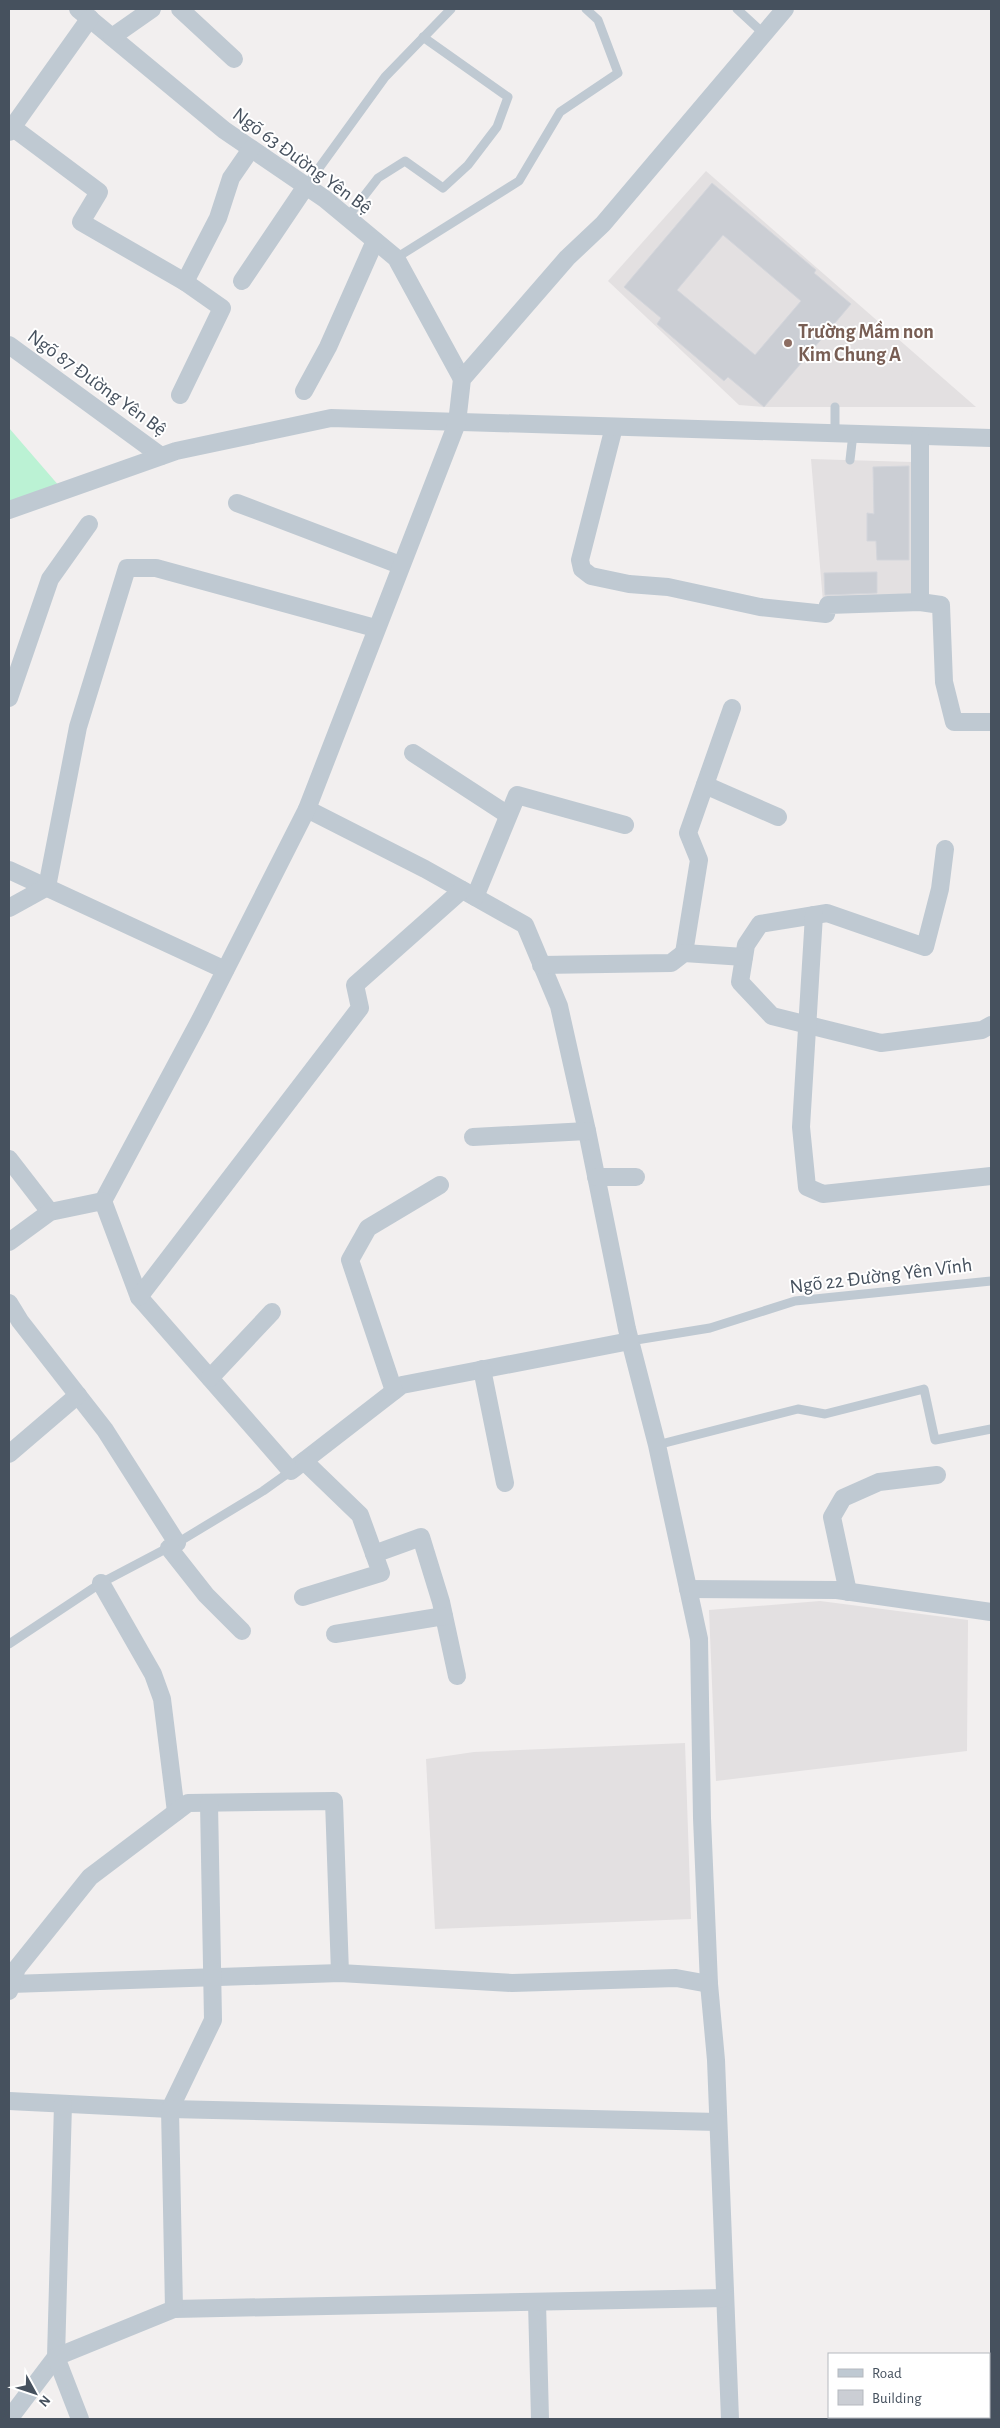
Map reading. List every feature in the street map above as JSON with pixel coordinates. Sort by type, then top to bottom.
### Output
[{"type":"street","points":[[112,37],[152,9]]},
{"type":"street","points":[[180,9],[234,59]]},
{"type":"street","points":[[303,1597],[381,1573],[360,1515],[297,1466],[210,1378],[139,1297],[102,1201],[225,970],[307,809],[375,628],[457,423],[462,379],[567,258],[602,224],[785,9]]},
{"type":"street","points":[[84,14],[11,130],[99,192],[81,222],[185,282],[222,308],[180,395]]},
{"type":"street","name":"Ngõ 63 Đường Yên Bệ","points":[[84,14],[224,130],[306,186],[396,258],[462,379]]},
{"type":"street","points":[[185,282],[218,218],[230,178],[251,149]]},
{"type":"street","points":[[242,281],[306,186]]},
{"type":"street","points":[[304,390],[328,347],[375,241]]},
{"type":"street","name":"Ngõ 87 Đường Yên Bệ","points":[[9,345],[161,456]]},
{"type":"street","points":[[9,510],[161,456],[255,433],[331,418],[991,438]]},
{"type":"street","points":[[614,428],[580,560],[582,569],[591,576],[629,584],[668,587],[760,607],[826,614],[828,605],[920,602],[941,606],[944,682],[954,722],[991,722]]},
{"type":"street","points":[[920,436],[920,602]]},
{"type":"street","points":[[237,502],[400,565]]},
{"type":"street","points":[[9,698],[50,579],[88,524]]},
{"type":"street","points":[[47,887],[78,727],[127,568],[156,568],[375,628]]},
{"type":"street","points":[[684,953],[699,860],[688,833],[732,708]]},
{"type":"street","points":[[413,752],[508,815]]},
{"type":"street","points":[[705,785],[778,817]]},
{"type":"street","points":[[139,1297],[360,1008],[355,985],[468,894],[517,795],[625,826]]},
{"type":"street","points":[[307,809],[525,925],[559,1006],[630,1341],[658,1445],[700,1639],[702,1818],[709,1984],[716,2060],[730,2419]]},
{"type":"street","points":[[944,849],[940,889],[925,947],[827,913],[760,924],[746,945],[740,982],[772,1016],[881,1043],[982,1030],[991,1025]]},
{"type":"street","points":[[9,870],[225,970]]},
{"type":"street","points":[[9,908],[47,887]]},
{"type":"street","points":[[814,915],[801,1127],[804,1172],[807,1186],[810,1190],[824,1194],[991,1176]]},
{"type":"street","points":[[541,965],[671,963],[684,953],[744,957]]},
{"type":"street","points":[[472,1137],[587,1131]]},
{"type":"street","points":[[9,1159],[50,1212]]},
{"type":"street","points":[[596,1177],[636,1176]]},
{"type":"street","points":[[394,1391],[350,1260],[368,1228],[440,1185]]},
{"type":"street","points":[[9,1242],[50,1212],[102,1201]]},
{"type":"street","points":[[9,1303],[20,1321],[105,1430],[173,1545],[206,1595],[242,1631]]},
{"type":"street","points":[[210,1378],[272,1312]]},
{"type":"street","points":[[297,1466],[402,1385],[630,1341]]},
{"type":"street","points":[[482,1369],[505,1484]]},
{"type":"street","points":[[9,1454],[78,1395]]},
{"type":"street","points":[[848,1592],[832,1517],[843,1498],[879,1482],[937,1475]]},
{"type":"street","points":[[374,1554],[422,1537],[444,1616],[457,1676]]},
{"type":"street","points":[[101,1583],[153,1674],[162,1699],[176,1812]]},
{"type":"street","points":[[688,1589],[848,1592],[991,1612]]},
{"type":"street","points":[[335,1634],[444,1616]]},
{"type":"street","points":[[340,1973],[334,1801],[188,1803],[90,1877],[17,1956],[17,1968],[10,1987],[340,1973],[512,1983],[676,1978],[709,1984]]},
{"type":"street","points":[[174,2309],[170,2109],[213,2020],[208,1803]]},
{"type":"street","points":[[9,2101],[170,2109],[718,2122]]},
{"type":"street","points":[[63,2104],[56,2357],[80,2419]]},
{"type":"street","points":[[9,2419],[56,2357],[174,2309],[725,2298]]},
{"type":"street","points":[[537,2302],[540,2419]]},
{"type":"lane","points":[[306,186],[385,77],[451,9]]},
{"type":"lane","points":[[396,258],[519,181],[560,112],[618,73],[598,20],[586,9]]},
{"type":"lane","points":[[737,9],[764,34]]},
{"type":"lane","points":[[347,218],[378,178],[405,161],[443,188],[468,165],[497,128],[508,97],[423,37]]},
{"type":"lane","points":[[835,407],[835,434]]},
{"type":"lane","points":[[850,460],[853,434]]},
{"type":"lane","name":"Ngõ 22 Đường Yên Vĩnh","points":[[630,1341],[710,1328],[795,1301],[991,1281]]},
{"type":"lane","points":[[658,1445],[798,1409],[825,1414],[924,1390],[935,1440],[991,1429]]},
{"type":"lane","points":[[9,1644],[101,1583],[173,1545],[263,1491],[297,1466]]},
{"type":"shaded area","name":"Trường Mầm non Kim Chung A","points":[[706,171],[976,407],[764,407],[739,405],[608,281]]},
{"type":"shaded area","points":[[811,459],[912,462],[917,600],[823,602]]},
{"type":"shaded area","points":[[820,1601],[968,1620],[967,1751],[716,1781],[709,1610]]},
{"type":"shaded area","points":[[685,1743],[691,1919],[435,1929],[426,1759],[474,1752]]},
{"type":"green space","points":[[9,428],[60,487],[9,511]]},
{"type":"building","points":[[712,183],[816,270],[814,273],[851,304],[764,407],[728,377],[724,381],[657,324],[661,318],[624,287]],"holes":[[[723,235],[801,301],[755,355],[677,290]]]},
{"type":"building","points":[[909,466],[909,560],[877,560],[876,541],[867,541],[867,513],[874,514],[873,467]]},
{"type":"building","points":[[877,572],[877,593],[825,595],[824,573]]},
{"type":"place","name":"Trường Mầm non Kim Chung A","points":[[788,343]]}]
